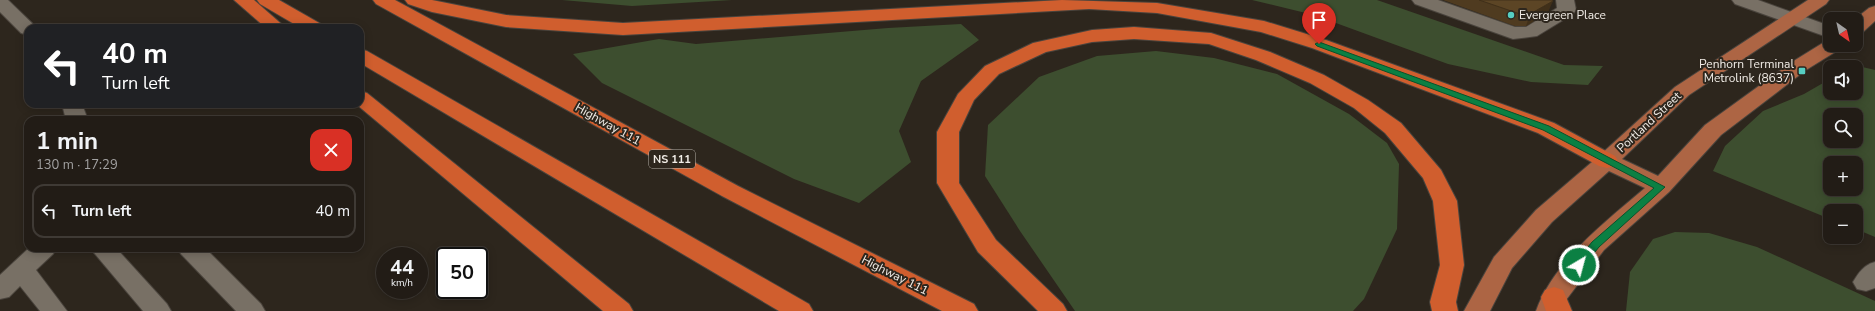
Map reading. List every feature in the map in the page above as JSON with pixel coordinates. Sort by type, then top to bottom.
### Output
[{"type":"highway","points":[[243,0],[272,24]]},
{"type":"highway","points":[[266,0],[307,24]]},
{"type":"highway","name":"Highway 111","points":[[382,0],[730,191],[965,311]]},
{"type":"highway","points":[[414,0],[438,8],[506,21],[623,29],[1089,4],[1157,8],[1264,27],[1319,44],[1546,128],[1607,161]]},
{"type":"highway","points":[[1054,311],[987,246],[948,183],[948,132],[965,98],[992,70],[1040,47],[1092,36],[1134,33],[1211,39],[1263,56],[1317,79],[1361,104],[1392,128],[1433,175],[1445,201],[1452,265],[1443,302],[1445,311]]},
{"type":"highway","points":[[364,57],[800,311]]},
{"type":"highway","points":[[364,99],[620,311]]},
{"type":"main road","name":"Portland Street","points":[[1477,311],[1503,263],[1544,216],[1607,161],[1682,91],[1820,0]]},
{"type":"main road","points":[[1863,22],[1875,12]]},
{"type":"main road","points":[[1554,306],[1595,244],[1660,187],[1713,130],[1799,66],[1823,51]]},
{"type":"main road","points":[[1607,161],[1660,187]]},
{"type":"lane","points":[[1421,0],[1513,33],[1530,32],[1556,18],[1566,10],[1565,0]]},
{"type":"lane","points":[[1740,0],[1823,29]]},
{"type":"lane","points":[[0,2],[24,25]]},
{"type":"lane","points":[[0,290],[40,252]]},
{"type":"lane","points":[[106,252],[158,311]]},
{"type":"lane","points":[[194,252],[252,311]]},
{"type":"lane","points":[[22,270],[54,311]]},
{"type":"green space","points":[[562,0],[732,0],[632,6]]},
{"type":"green space","points":[[1252,0],[1377,0],[1564,65],[1603,66],[1588,85],[1531,82],[1448,64],[1314,15]]},
{"type":"green space","points":[[961,24],[979,40],[921,81],[899,131],[911,162],[859,203],[794,179],[602,83],[573,54],[659,39],[696,44],[888,28]]},
{"type":"green space","points":[[1156,51],[1214,58],[1277,74],[1349,114],[1387,143],[1399,164],[1397,229],[1364,299],[1353,311],[1075,311],[1020,231],[985,176],[988,125],[1039,77],[1097,56]]},
{"type":"green space","points":[[1863,67],[1875,70],[1875,237],[1863,232],[1863,204],[1823,204],[1823,216],[1713,171],[1725,146],[1763,111],[1804,94],[1823,83],[1823,100],[1863,100]]},
{"type":"green space","points":[[1675,232],[1709,233],[1757,247],[1875,301],[1875,311],[1626,311],[1630,272],[1653,239]]},
{"type":"building","points":[[1479,0],[1553,1],[1530,14],[1520,14]]},
{"type":"place","name":"Evergreen Place","points":[[1511,15]]},
{"type":"place","name":"Penhorn Terminal Metrolink (8637)","points":[[1802,71]]},
{"type":"route","points":[[1319,44],[1546,128],[1607,161],[1660,187],[1595,244],[1579,265]]}]
